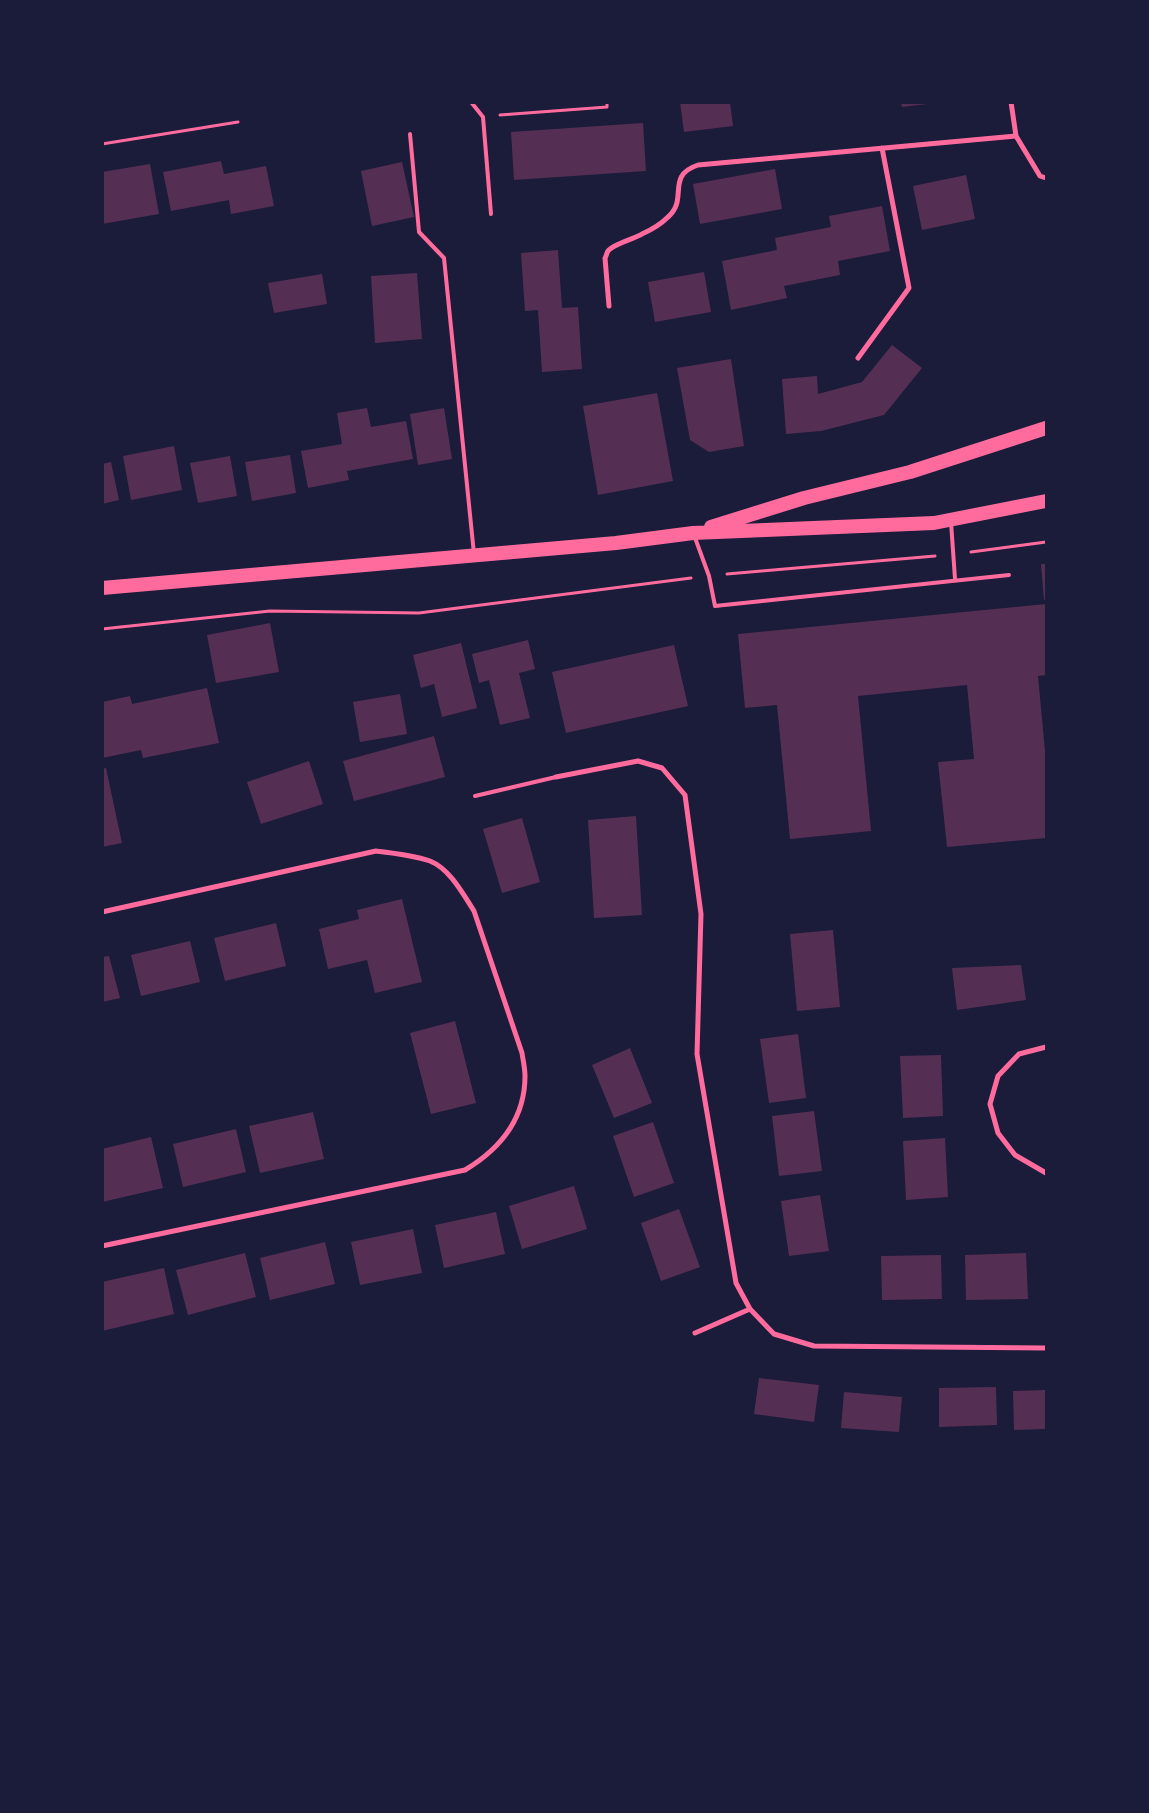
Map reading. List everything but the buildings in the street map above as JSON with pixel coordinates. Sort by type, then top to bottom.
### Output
[{"type":"highway","points":[[694,533],[804,498],[910,472],[1046,428]]},
{"type":"highway","points":[[102,588],[616,544],[694,533],[934,523],[1046,501]]},
{"type":"street","points":[[1011,102],[1016,136],[1040,176],[1046,178]]},
{"type":"street","points":[[609,306],[607,252],[613,247],[642,234],[670,216],[678,199],[681,175],[690,167],[1016,136]]},
{"type":"street","points":[[858,358],[909,288],[882,148]]},
{"type":"street","points":[[556,777],[638,760],[662,768],[685,795],[701,914],[697,1054],[736,1283],[750,1309],[774,1334],[814,1346],[1046,1348]]},
{"type":"street","points":[[102,912],[376,851],[403,854],[432,862],[447,874],[462,892],[474,911],[522,1052],[525,1076],[523,1094],[509,1131],[496,1148],[465,1170],[102,1246]]},
{"type":"street","points":[[1046,1047],[1019,1054],[998,1076],[990,1104],[998,1133],[1015,1155],[1046,1173]]},
{"type":"street","points":[[695,1333],[750,1309]]},
{"type":"lane","points":[[470,102],[482,116],[491,214]]},
{"type":"lane","points":[[410,134],[419,232],[444,258],[474,556]]},
{"type":"lane","points":[[951,520],[955,579]]},
{"type":"lane","points":[[694,533],[709,576],[715,606],[955,579],[1008,575]]},
{"type":"lane","points":[[475,796],[556,777]]},
{"type":"path","points":[[482,116],[607,107],[607,102]]},
{"type":"path","points":[[102,144],[238,122]]},
{"type":"path","points":[[102,629],[270,611],[419,613],[709,576],[914,559],[1046,542]]}]
